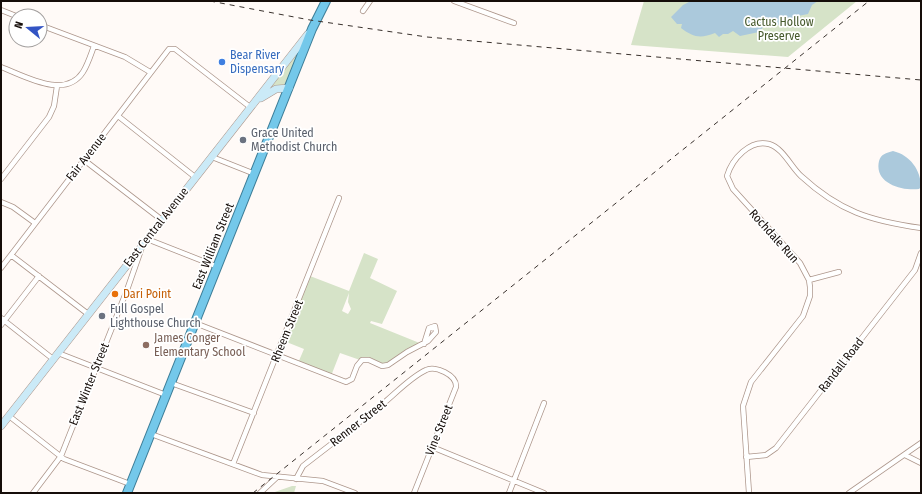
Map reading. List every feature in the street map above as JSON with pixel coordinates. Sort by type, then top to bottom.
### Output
[{"type":"highway","name":"East William Street","points":[[126,493],[218,267],[312,29],[326,1]]},
{"type":"main road","name":"East Central Avenue","points":[[1,426],[312,29]]},
{"type":"main road","points":[[250,107],[270,92],[282,88],[289,88]]},
{"type":"street","points":[[363,11],[370,1]]},
{"type":"street","points":[[454,1],[514,23]]},
{"type":"street","points":[[48,28],[131,60],[150,72]]},
{"type":"street","points":[[1,67],[44,83],[57,86],[71,82],[81,75],[94,46]]},
{"type":"street","name":"Fair Avenue","points":[[1,268],[169,49],[172,48],[250,107]]},
{"type":"street","points":[[1,179],[49,117],[54,106],[57,86]]},
{"type":"street","points":[[118,116],[195,177]]},
{"type":"street","name":"Rochdale Run","points":[[749,493],[743,406],[746,394],[751,382],[803,316],[810,296],[809,280],[800,263],[729,183],[728,176],[734,160],[754,145],[770,144],[777,149],[799,174],[820,193],[841,206],[870,219],[897,225],[921,228]]},
{"type":"street","points":[[212,157],[255,174]]},
{"type":"street","points":[[84,160],[162,220]]},
{"type":"street","name":"Rheem Street","points":[[233,464],[339,198]]},
{"type":"street","points":[[1,202],[13,207],[35,224]]},
{"type":"street","points":[[147,239],[218,267]]},
{"type":"street","name":"East Winter Street","points":[[33,493],[61,456],[130,283],[142,246]]},
{"type":"street","name":"Randall Road","points":[[746,457],[766,455],[776,448],[911,276],[919,264],[921,253]]},
{"type":"street","points":[[11,255],[88,314]]},
{"type":"street","points":[[809,280],[839,272]]},
{"type":"street","points":[[39,276],[2,321],[55,356],[95,369],[166,396]]},
{"type":"street","points":[[195,324],[348,382],[352,380],[359,362],[365,359],[385,366],[424,344]]},
{"type":"street","name":"Renner Street","points":[[296,479],[303,466],[424,370],[430,369],[444,372]]},
{"type":"street","name":"Vine Street","points":[[414,493],[456,386],[454,379],[444,372]]},
{"type":"street","points":[[171,384],[254,413]]},
{"type":"street","points":[[509,493],[544,403]]},
{"type":"street","points":[[9,416],[61,456],[76,464],[130,484]]},
{"type":"street","points":[[151,434],[262,475],[328,483],[355,493]]},
{"type":"street","points":[[849,493],[921,443]]},
{"type":"street","points":[[432,448],[544,493]]},
{"type":"street","points":[[904,455],[921,463]]},
{"type":"street","points":[[260,493],[277,477]]},
{"type":"green space","name":"Cactus Hollow Preserve","points":[[644,1],[857,1],[788,57],[631,45]]},
{"type":"green space","points":[[298,50],[300,51],[286,85],[261,95]]},
{"type":"green space","points":[[364,253],[378,259],[370,278],[397,291],[382,324],[371,321],[370,323],[422,344],[385,365],[360,360],[340,353],[331,376],[298,363],[304,349],[284,341],[310,276],[349,291]],"holes":[[[349,293],[348,302],[351,309],[348,314],[342,311]]]},
{"type":"green space","points":[[296,486],[294,493],[272,493]]},
{"type":"water","points":[[691,1],[818,1],[812,5],[808,14],[798,16],[795,21],[783,21],[779,25],[770,27],[764,26],[759,32],[740,36],[733,31],[719,37],[715,33],[705,36],[693,35],[681,28],[682,24],[677,24],[671,17],[683,5]]},
{"type":"water","points":[[893,151],[905,156],[917,169],[921,187],[919,189],[904,189],[897,187],[890,184],[881,175],[879,161],[881,157],[884,154]]},
{"type":"railway","points":[[210,1],[310,20],[427,37],[921,80]]},
{"type":"railway","points":[[253,493],[869,1]]},
{"type":"place","name":"Bear River Dispensary","points":[[222,62]]},
{"type":"place","name":"Grace United Methodist Church","points":[[243,140]]},
{"type":"place","name":"Dari Point","points":[[115,294]]},
{"type":"place","name":"Full Gospel Lighthouse Church","points":[[102,316]]},
{"type":"place","name":"James Conger Elementary School","points":[[146,345]]}]
